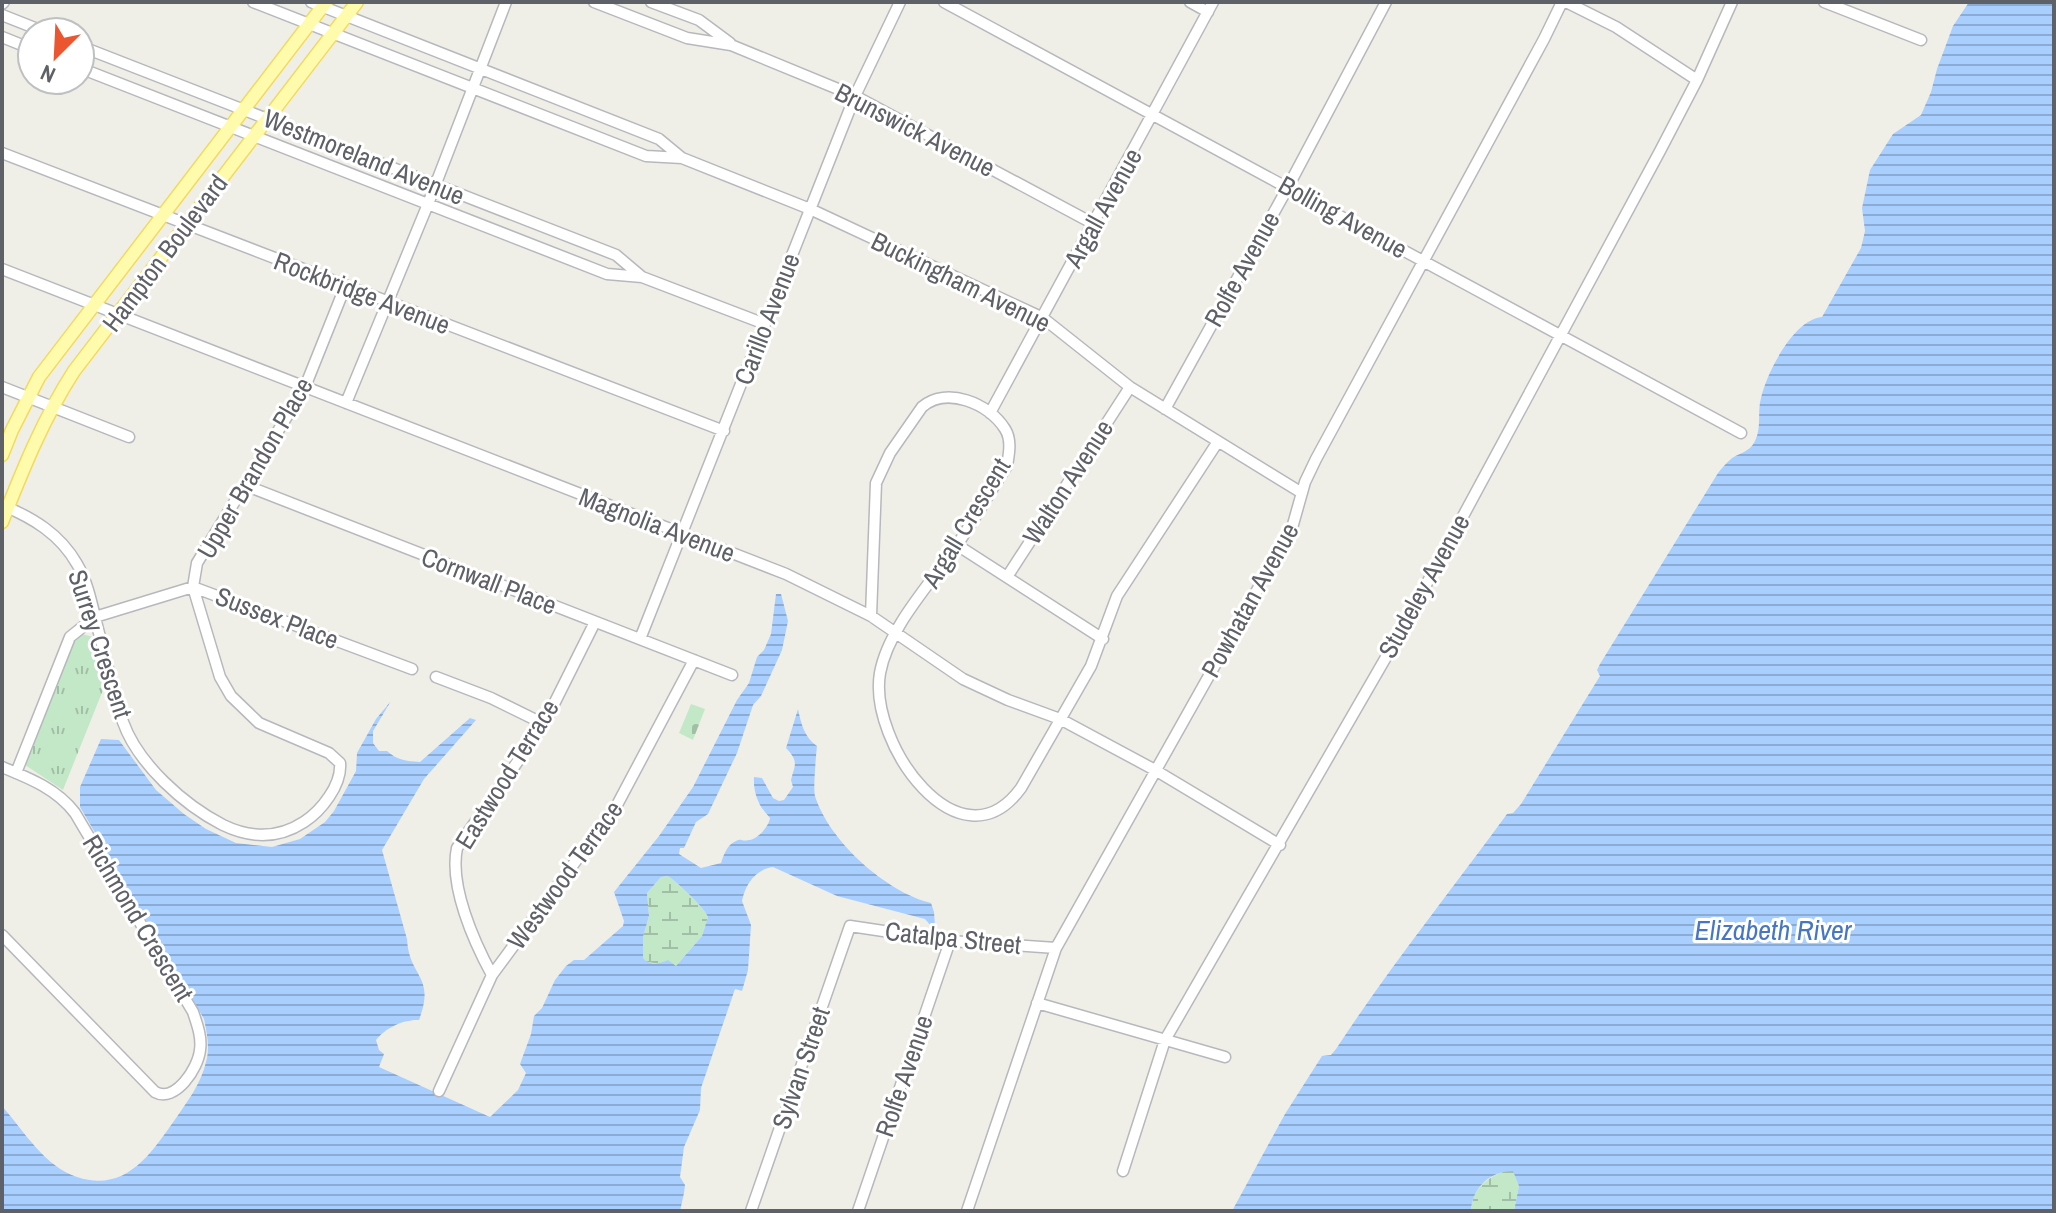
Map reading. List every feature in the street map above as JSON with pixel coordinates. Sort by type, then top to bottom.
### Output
[{"type":"main road","name":"Hampton Boulevard","points":[[2,522],[5,506],[51,407],[357,2]]},
{"type":"main road","name":"Hampton Boulevard","points":[[2,455],[39,377],[231,127],[308,24],[320,3]]},
{"type":"street","name":"Buckingham Avenue","points":[[253,2],[646,156],[682,158]]},
{"type":"street","name":"Upper Brandon Place","points":[[346,403],[428,204],[506,2]]},
{"type":"street","name":"Brunswick Avenue","points":[[594,2],[687,38],[731,45],[855,96],[1094,224]]},
{"type":"street","name":"Brunswick Avenue","points":[[651,2],[699,20],[731,45]]},
{"type":"street","name":"Carillo Avenue","points":[[640,639],[855,96],[900,2]]},
{"type":"street","name":"Bolling Avenue","points":[[944,2],[1741,433]]},
{"type":"street","points":[[1190,2],[1211,7]]},
{"type":"street","name":"Rolfe Avenue","points":[[1165,409],[1386,2]]},
{"type":"street","points":[[1564,2],[1616,27],[1697,80]]},
{"type":"street","name":"Powhatan Avenue","points":[[967,1211],[1056,948],[1292,528],[1316,459],[1564,2]]},
{"type":"street","name":"Studeley Avenue","points":[[1123,1171],[1165,1040],[1400,633],[1697,80],[1732,2]]},
{"type":"street","points":[[1824,2],[1848,6],[1921,40]]},
{"type":"street","name":"Buckingham Avenue","points":[[320,3],[659,139],[682,158],[810,209],[1043,318],[1130,387],[1302,493]]},
{"type":"street","name":"Argall Avenue","points":[[990,413],[1211,7]]},
{"type":"street","name":"Westmoreland Avenue","points":[[96,52],[616,255],[642,277]]},
{"type":"street","name":"Westmoreland Avenue","points":[[96,74],[607,274],[642,277],[765,324]]},
{"type":"street","name":"Rockbridge Avenue","points":[[2,153],[724,431]]},
{"type":"street","name":"Magnolia Avenue","points":[[2,269],[786,574],[897,631],[963,679],[1060,719],[1155,770],[1280,845]]},
{"type":"street","name":"Upper Brandon Place","points":[[340,776],[340,763],[336,757],[259,723],[231,696],[220,677],[193,587],[197,563],[305,387],[345,287]]},
{"type":"street","points":[[2,387],[129,437]]},
{"type":"street","name":"Walton Avenue","points":[[1007,577],[1130,387]]},
{"type":"street","points":[[871,616],[876,483],[890,453],[922,407],[936,398],[965,400],[990,413]]},
{"type":"street","name":"Argall Crescent","points":[[990,413],[1005,429],[1010,452],[1007,466],[886,651],[879,695],[885,728],[905,769],[918,784],[947,807],[979,815],[1006,806],[1021,788],[1060,719]]},
{"type":"street","points":[[1060,719],[1091,666],[1117,596],[1217,443]]},
{"type":"street","name":"Cornwall Place","points":[[247,486],[732,675]]},
{"type":"street","name":"Surrey Crescent","points":[[5,506],[38,523],[65,546],[78,566],[124,724],[163,780],[198,810],[246,834],[278,834],[310,819],[322,807],[340,776]]},
{"type":"street","points":[[957,545],[1103,639]]},
{"type":"street","name":"Sussex Place","points":[[95,617],[193,587],[412,669]]},
{"type":"street","points":[[16,773],[65,645],[80,627],[95,617]]},
{"type":"street","name":"Eastwood Terrace","points":[[492,975],[479,950],[454,872],[457,848],[544,724],[595,622]]},
{"type":"street","name":"Westwood Terrace","points":[[439,1091],[492,975],[617,805],[694,660]]},
{"type":"street","points":[[436,677],[491,698],[544,724]]},
{"type":"street","name":"Richmond Crescent","points":[[2,767],[54,792],[75,813],[193,1012],[201,1043],[196,1065],[182,1084],[169,1095],[155,1092],[2,935]]},
{"type":"street","name":"Catalpa Street","points":[[850,926],[950,941],[1056,948]]},
{"type":"street","name":"Sylvan Street","points":[[751,1211],[850,926]]},
{"type":"street","name":"Rolfe Avenue","points":[[858,1211],[950,941]]},
{"type":"street","points":[[1037,1003],[1225,1057]]},
{"type":"green space","points":[[82,634],[93,637],[105,685],[63,790],[25,765],[67,650]]},
{"type":"green space","points":[[691,704],[705,709],[693,740],[679,733]]},
{"type":"green space","points":[[668,876],[697,902],[708,917],[702,936],[676,966],[647,962],[643,958],[643,937],[649,916],[647,893],[661,877]]},
{"type":"green space","points":[[1504,1171],[1514,1171],[1519,1186],[1514,1211],[1471,1211],[1474,1197],[1481,1186]]},
{"type":"water","name":"Elizabeth River","points":[[1969,2],[2054,2],[2054,1211],[1514,1211],[1519,1186],[1513,1171],[1497,1174],[1484,1182],[1475,1195],[1471,1211],[1232,1211],[1285,1114],[1322,1056],[1331,1055],[1336,1049],[1507,814],[1513,813],[1521,804],[1600,676],[1597,670],[1600,664],[1718,473],[1731,459],[1753,445],[1757,436],[1761,398],[1769,375],[1792,337],[1812,320],[1822,317],[1861,248],[1865,231],[1862,208],[1870,170],[1893,134],[1921,115],[1953,26]]},
{"type":"water","points":[[776,594],[781,594],[788,621],[782,650],[761,696],[753,705],[737,753],[708,814],[696,822],[679,854],[701,868],[721,863],[726,850],[733,843],[756,837],[768,825],[770,818],[758,799],[754,777],[762,778],[773,798],[779,801],[784,800],[793,787],[794,760],[786,748],[798,709],[806,734],[817,746],[815,796],[822,813],[861,862],[896,888],[931,903],[935,926],[925,919],[837,896],[773,867],[761,871],[752,879],[742,901],[751,925],[748,970],[742,991],[735,989],[701,1088],[700,1110],[684,1147],[680,1177],[685,1185],[680,1211],[2,1211],[2,1106],[35,1147],[65,1172],[94,1181],[109,1180],[134,1168],[155,1146],[193,1093],[207,1057],[204,1019],[80,807],[80,787],[101,739],[119,740],[156,790],[206,829],[236,843],[272,847],[300,839],[325,822],[334,811],[356,771],[357,753],[376,719],[391,701],[373,731],[373,743],[379,751],[387,751],[406,760],[420,762],[470,718],[476,720],[424,779],[382,850],[409,952],[425,994],[419,1020],[395,1025],[376,1040],[384,1054],[379,1067],[490,1117],[518,1090],[526,1073],[520,1064],[534,1016],[542,1008],[555,980],[566,966],[574,960],[584,960],[623,926],[614,892],[693,787],[737,700],[749,683],[757,657],[771,634]],"holes":[[[668,876],[697,902],[708,917],[702,936],[676,966],[668,960],[655,964],[643,958],[643,937],[649,916],[647,893],[661,877]]]}]
